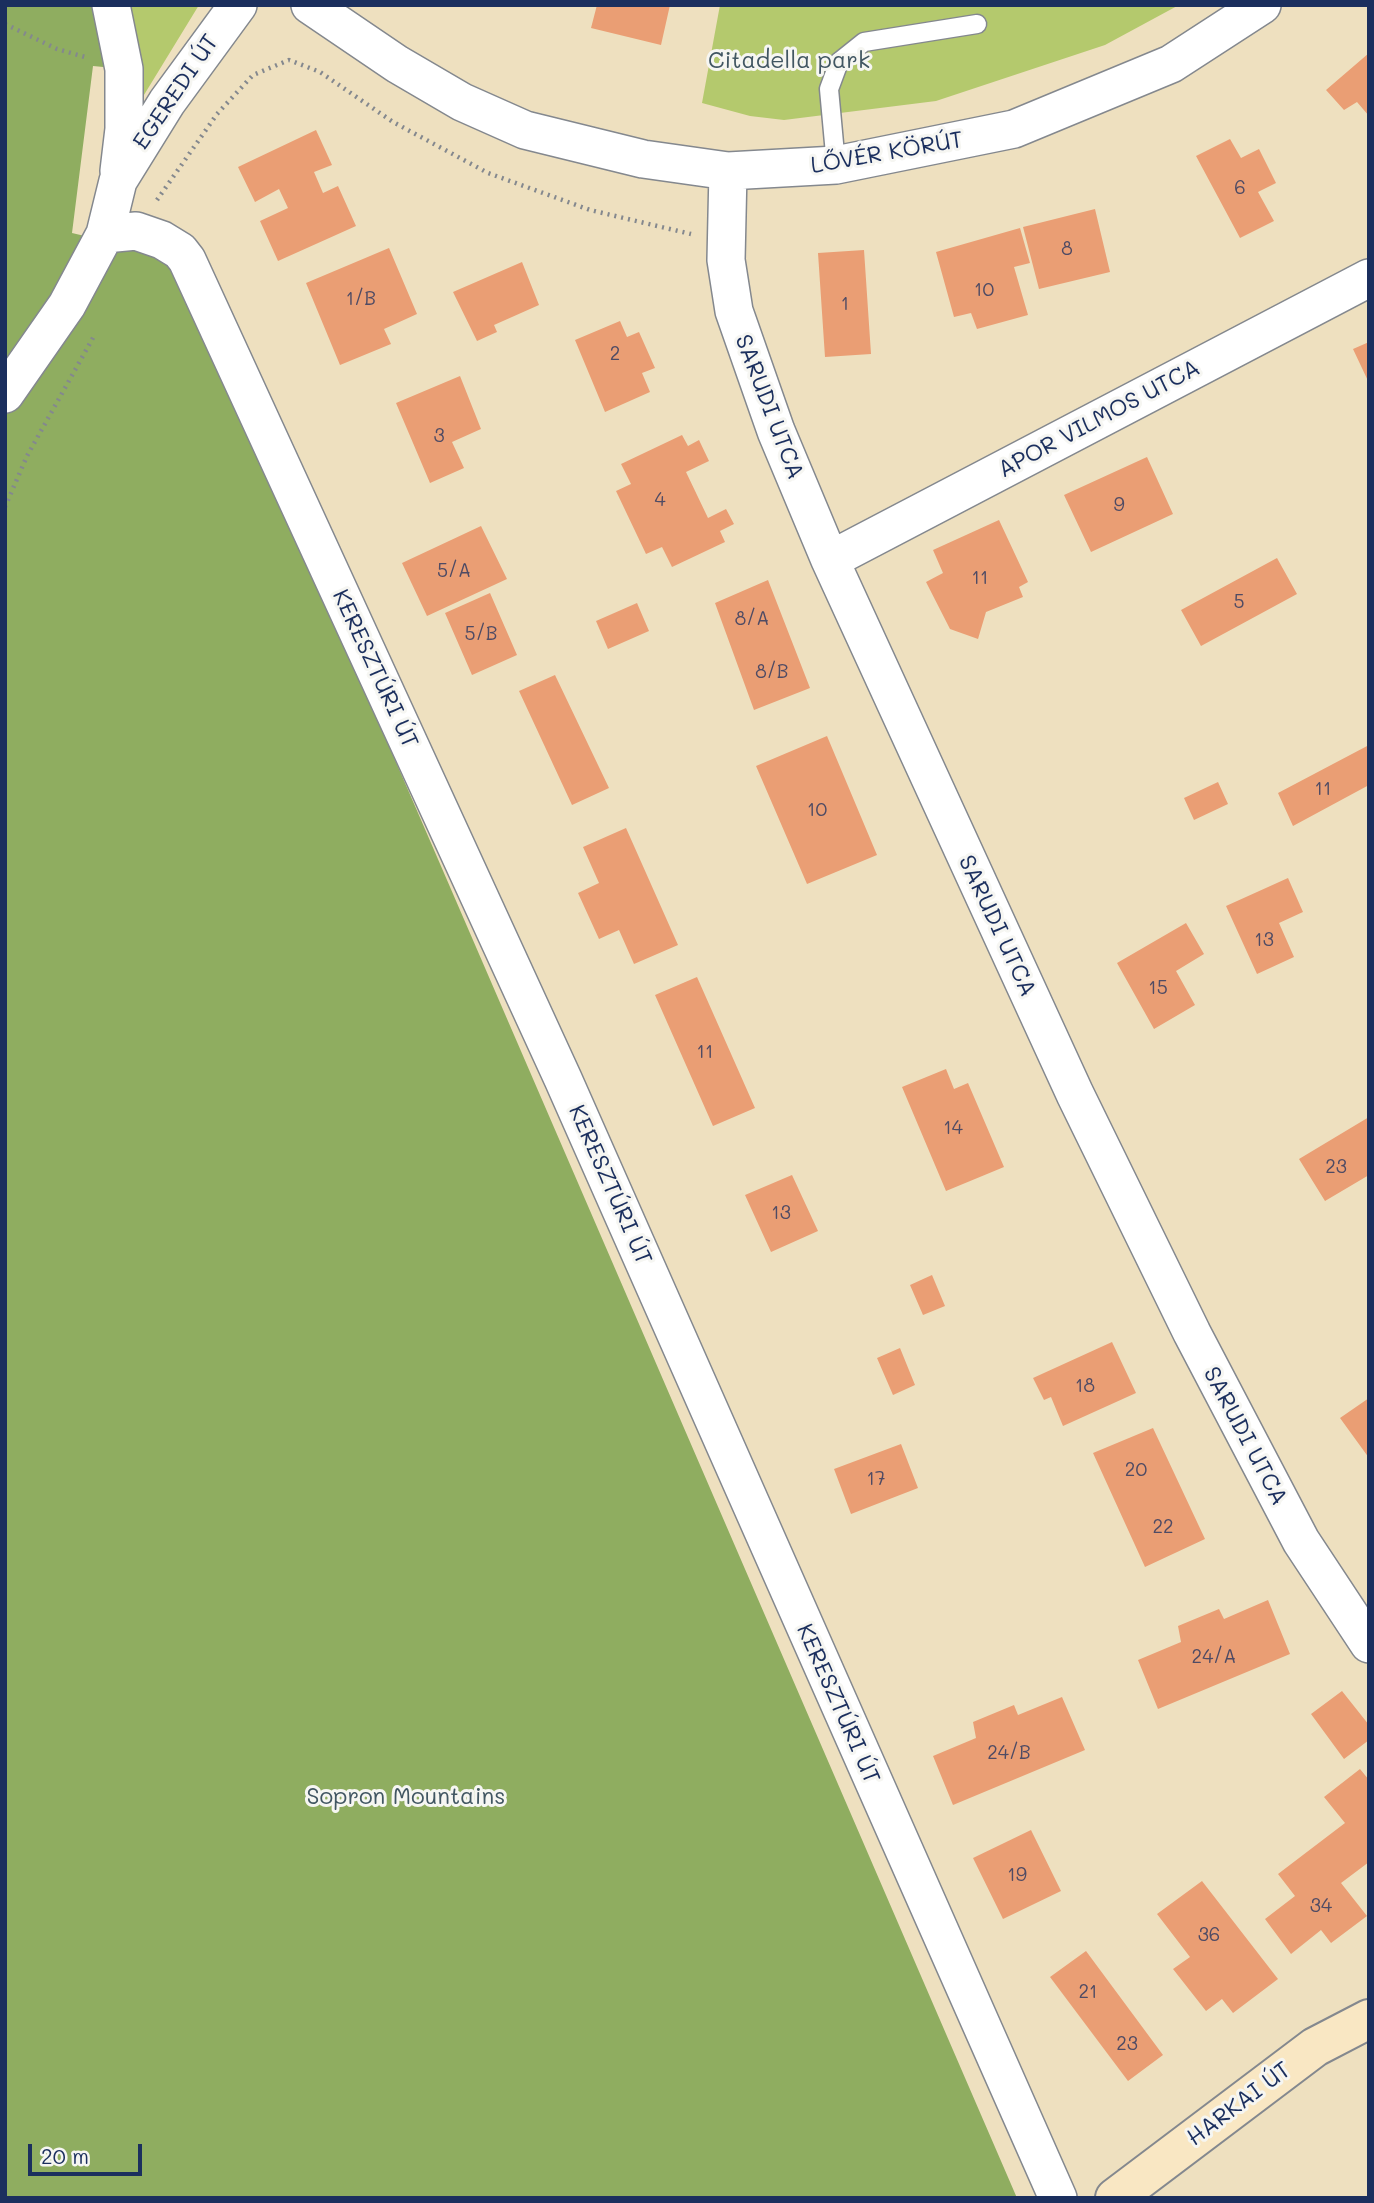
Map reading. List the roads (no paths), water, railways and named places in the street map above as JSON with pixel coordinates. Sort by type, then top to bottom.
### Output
[{"type":"main road","name":"HARKAI ÚT","points":[[1115,2198],[1315,2047],[1369,2019]]},
{"type":"street","name":"EGEREDI ÚT","points":[[5,394],[120,233],[118,181],[124,129],[124,69],[111,5]]},
{"type":"street","name":"EGEREDI ÚT","points":[[118,181],[167,102],[238,5]]},
{"type":"street","name":"LŐVÉR KÖRÚT","points":[[310,5],[346,32],[462,102],[525,130],[643,159],[728,171],[836,165],[1014,129],[1171,64],[1262,5]]},
{"type":"street","name":"SARUDI UTCA","points":[[728,171],[725,242],[734,311],[776,431],[830,560],[1075,1094],[1197,1344],[1301,1541],[1369,1644]]},
{"type":"street","name":"KERESZTÚRI ÚT","points":[[120,233],[171,244],[187,260],[563,1079],[1058,2198]]},
{"type":"street","name":"APOR VILMOS UTCA","points":[[830,560],[1369,278]]},
{"type":"lane","points":[[836,165],[829,89],[839,62],[864,42],[977,24]]},
{"type":"park label","name":"Citadella park","points":[[789,61]]},
{"type":"park label","name":"Sopron Mountains","points":[[406,1797]]}]
